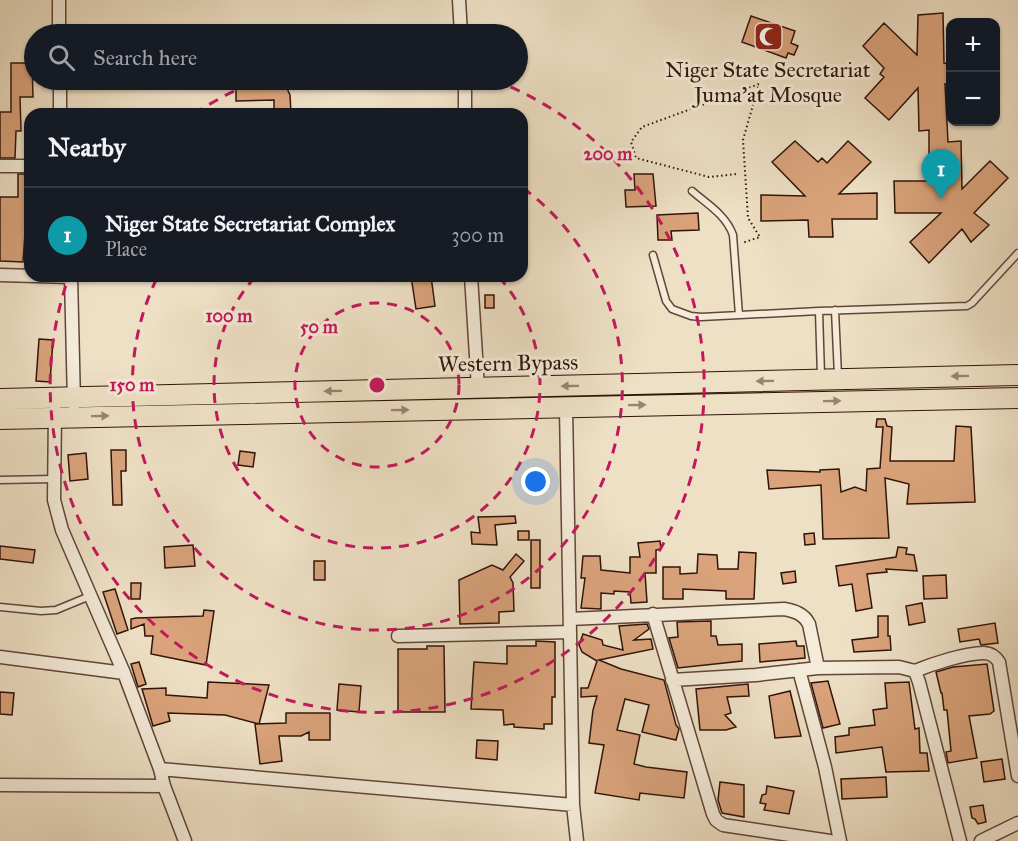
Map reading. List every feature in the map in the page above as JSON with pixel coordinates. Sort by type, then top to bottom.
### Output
[{"type":"main road","name":"Western Bypass","points":[[0,418],[65,408],[478,388],[1018,375]]},
{"type":"main road","name":"Western Bypass","points":[[0,399],[65,408],[566,407],[1018,398]]},
{"type":"street","points":[[59,0],[59,24]]},
{"type":"street","points":[[459,0],[460,24]]},
{"type":"street","points":[[60,90],[60,108]]},
{"type":"street","points":[[465,90],[465,108]]},
{"type":"street","points":[[0,166],[24,166]]},
{"type":"street","points":[[0,275],[24,276]]},
{"type":"street","points":[[71,282],[65,408],[54,479],[54,500],[62,530],[124,673],[185,841]]},
{"type":"street","points":[[471,282],[478,388]]},
{"type":"street","points":[[566,407],[573,805],[577,841]]},
{"type":"street","points":[[398,636],[570,626],[653,614],[784,609],[794,611],[807,619],[818,668]]},
{"type":"street","points":[[653,614],[716,820],[723,825],[830,841]]},
{"type":"street","points":[[672,680],[756,675],[818,668],[899,667],[915,671],[944,661],[983,653],[996,657],[999,662],[1018,776]]},
{"type":"street","points":[[0,657],[124,673]]},
{"type":"street","points":[[799,670],[825,766],[840,841]]},
{"type":"street","points":[[915,671],[960,841]]},
{"type":"street","points":[[160,769],[573,805]]},
{"type":"street","points":[[0,785],[164,786]]},
{"type":"street","points":[[981,841],[1018,823]]},
{"type":"lane","points":[[692,191],[724,218],[733,235],[739,315]]},
{"type":"lane","points":[[652,255],[666,302],[672,309],[681,313],[701,317],[967,306],[1018,253]]},
{"type":"lane","points":[[829,380],[835,310]]},
{"type":"lane","points":[[819,311],[829,380]]},
{"type":"lane","points":[[0,480],[54,479]]},
{"type":"lane","points":[[0,607],[41,611],[56,610],[90,596]]},
{"type":"path","points":[[734,246],[760,237],[748,218],[743,140],[759,84],[642,127],[631,142],[636,158],[709,177],[736,174]]},
{"type":"building","points":[[943,13],[946,126],[948,142],[961,141],[962,189],[990,161],[1008,178],[974,213],[989,225],[971,242],[962,229],[929,263],[910,242],[941,213],[895,213],[894,181],[927,181],[926,175],[929,175],[929,130],[919,131],[918,88],[889,120],[865,98],[884,77],[880,74],[884,68],[863,46],[884,23],[917,55],[918,15]]},
{"type":"building","name":"Niger State Secretariat Juma'at Mosque","points":[[751,16],[795,31],[791,43],[798,46],[794,55],[788,53],[786,58],[742,42]]},
{"type":"building","points":[[11,63],[24,63],[24,90],[33,90],[33,97],[20,97],[21,131],[16,131],[15,158],[0,158],[0,112],[11,112]]},
{"type":"building","points":[[236,90],[288,90],[291,108],[274,108],[274,100],[236,101]]},
{"type":"building","points":[[795,141],[818,162],[822,158],[827,163],[848,141],[871,162],[839,194],[877,193],[877,219],[832,219],[833,237],[809,237],[808,220],[761,221],[761,195],[805,196],[772,162]]},
{"type":"building","points":[[18,174],[24,174],[23,262],[0,261],[0,197],[18,197]]},
{"type":"building","points":[[634,174],[653,174],[656,206],[626,207],[625,190],[635,190]]},
{"type":"building","points":[[698,213],[699,230],[671,231],[672,240],[658,240],[657,215]]},
{"type":"building","points":[[412,282],[432,282],[435,306],[416,309]]},
{"type":"building","points":[[485,295],[494,295],[494,308],[485,308]]},
{"type":"building","points":[[39,339],[53,340],[50,382],[36,381]]},
{"type":"building","points":[[877,419],[885,419],[887,426],[892,427],[890,461],[954,461],[956,426],[971,427],[975,502],[907,504],[909,484],[885,478],[889,538],[823,539],[821,485],[769,489],[767,470],[820,472],[820,470],[839,469],[841,492],[855,487],[866,491],[867,469],[880,468],[883,427],[876,427]]},
{"type":"building","points":[[111,450],[126,450],[126,471],[121,471],[122,505],[113,505]]},
{"type":"building","points":[[240,451],[255,453],[253,467],[238,465]]},
{"type":"building","points":[[86,453],[88,479],[70,481],[68,455]]},
{"type":"building","points":[[515,516],[516,523],[495,525],[497,545],[472,544],[471,532],[480,533],[478,517]]},
{"type":"building","points":[[518,531],[529,531],[529,540],[518,540]]},
{"type":"building","points":[[814,533],[815,544],[805,545],[804,534]]},
{"type":"building","points":[[531,540],[540,540],[540,588],[531,588]]},
{"type":"building","points":[[660,541],[661,549],[656,550],[656,573],[645,573],[647,602],[631,603],[630,592],[614,591],[614,594],[601,593],[601,609],[581,608],[585,578],[581,578],[583,556],[600,556],[601,570],[630,573],[630,557],[640,557],[638,543]]},
{"type":"building","points":[[193,545],[195,566],[165,568],[164,547]]},
{"type":"building","points":[[0,546],[35,550],[33,563],[0,559]]},
{"type":"building","points":[[898,547],[907,548],[906,554],[914,555],[917,571],[886,569],[887,572],[867,574],[872,608],[856,611],[852,584],[839,586],[836,566],[896,557]]},
{"type":"building","points":[[739,552],[756,553],[754,599],[726,599],[726,591],[683,589],[683,599],[663,599],[663,567],[680,567],[680,574],[697,573],[698,554],[717,555],[718,569],[738,569]]},
{"type":"building","points":[[516,554],[524,561],[510,577],[513,583],[514,611],[499,612],[499,623],[460,624],[459,580],[492,565],[503,570]]},
{"type":"building","points":[[314,561],[325,561],[325,580],[314,580]]},
{"type":"building","points":[[795,571],[796,582],[783,584],[781,573]]},
{"type":"building","points":[[946,575],[947,598],[924,599],[923,576]]},
{"type":"building","points":[[131,583],[141,583],[140,599],[131,599]]},
{"type":"building","points":[[115,589],[128,630],[117,634],[103,592]]},
{"type":"building","points":[[922,603],[925,622],[909,625],[906,606]]},
{"type":"building","points":[[204,610],[214,611],[206,665],[151,654],[153,636],[145,636],[144,624],[131,629],[131,619],[203,616]]},
{"type":"building","points":[[878,616],[888,616],[891,650],[854,652],[852,640],[878,637]]},
{"type":"building","points":[[711,621],[711,636],[716,636],[718,645],[742,644],[742,661],[678,668],[669,638],[678,637],[677,622]]},
{"type":"building","points":[[995,623],[998,643],[981,645],[979,639],[960,642],[958,629]]},
{"type":"building","points":[[647,624],[649,629],[634,640],[651,639],[653,649],[599,660],[621,669],[664,680],[679,729],[676,740],[642,732],[649,705],[625,699],[617,730],[640,735],[634,764],[687,772],[684,798],[640,793],[639,800],[595,793],[604,745],[589,743],[597,696],[581,697],[581,688],[588,688],[597,661],[582,652],[579,645],[583,634],[602,640],[603,645],[623,650],[619,626]]},
{"type":"building","points":[[536,641],[555,642],[555,697],[552,697],[552,724],[544,724],[544,729],[514,727],[514,724],[504,725],[503,710],[471,709],[474,662],[507,664],[507,646],[536,646]]},
{"type":"building","points":[[796,641],[797,646],[804,646],[805,658],[760,662],[759,644]]},
{"type":"building","points":[[427,646],[444,646],[445,712],[398,712],[398,649],[427,649]]},
{"type":"building","points":[[139,662],[146,684],[138,687],[131,664]]},
{"type":"building","points":[[987,664],[994,711],[990,714],[969,716],[977,758],[948,763],[946,752],[951,751],[947,710],[944,710],[936,672],[953,667]]},
{"type":"building","points":[[828,681],[840,724],[823,728],[811,683]]},
{"type":"building","points":[[208,682],[269,685],[259,724],[225,715],[168,713],[170,721],[153,726],[142,689],[166,688],[166,695],[207,698]]},
{"type":"building","points":[[909,682],[915,729],[919,728],[920,753],[927,753],[929,771],[886,772],[882,747],[836,753],[835,737],[849,735],[849,728],[875,725],[873,710],[887,708],[885,683]]},
{"type":"building","points":[[339,684],[361,686],[359,712],[337,710]]},
{"type":"building","points":[[748,684],[749,696],[727,697],[731,713],[725,715],[736,727],[726,730],[700,730],[696,689]]},
{"type":"building","points":[[790,691],[801,736],[775,738],[769,696]]},
{"type":"building","points":[[0,692],[14,693],[12,715],[0,714]]},
{"type":"building","points":[[286,713],[330,713],[330,740],[309,740],[309,732],[301,736],[279,736],[282,761],[260,764],[255,724],[286,723]]},
{"type":"building","points":[[477,740],[498,741],[497,760],[476,758]]},
{"type":"building","points":[[1002,759],[1005,779],[984,782],[981,762]]},
{"type":"building","points":[[886,777],[887,797],[842,799],[841,779]]},
{"type":"building","points":[[720,782],[744,785],[744,817],[722,813],[718,800]]},
{"type":"building","points":[[767,786],[794,791],[789,814],[764,810],[766,804],[760,803],[762,795],[766,794]]},
{"type":"building","points":[[983,805],[986,822],[978,824],[972,818],[970,807]]},
{"type":"place","name":"Niger State Secretariat Juma'at Mosque","points":[[768,37]]},
{"type":"place","name":"Niger State Secretariat Complex","points":[[941,199]]}]
